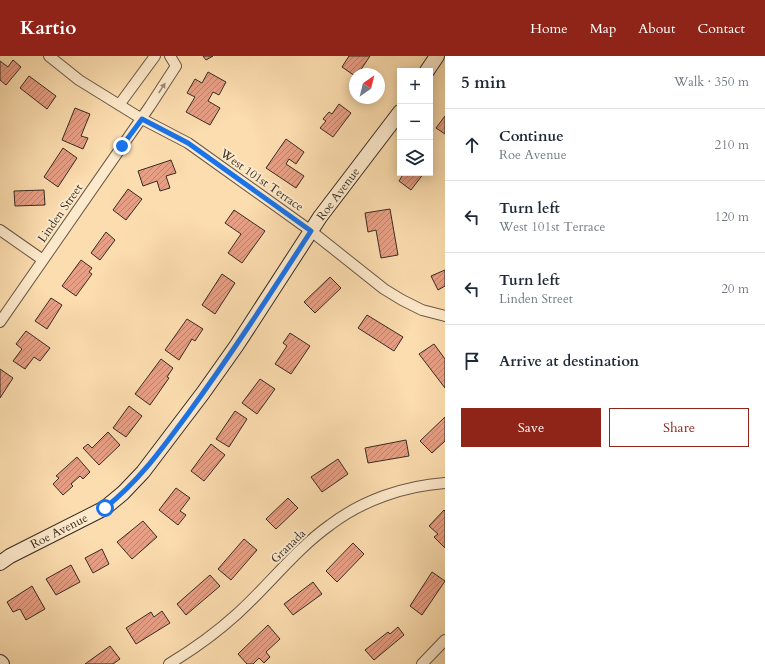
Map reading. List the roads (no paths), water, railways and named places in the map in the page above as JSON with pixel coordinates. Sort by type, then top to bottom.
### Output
[{"type":"main road","points":[[430,68],[437,56]]},
{"type":"main road","name":"Roe Avenue","points":[[0,563],[10,556],[105,508],[123,493],[143,472],[203,393],[237,345],[311,231],[342,187],[397,116]]},
{"type":"street","name":"West 101st Terrace","points":[[49,56],[79,80],[142,119],[188,143],[311,231],[384,289],[422,310],[445,316]]},
{"type":"street","points":[[120,105],[155,56]]},
{"type":"street","points":[[142,119],[176,66],[170,56]]},
{"type":"street","name":"Linden Street","points":[[0,322],[142,119]]},
{"type":"street","points":[[0,230],[43,260]]},
{"type":"street","name":"Granada","points":[[169,664],[212,636],[313,539],[330,525],[353,510],[376,499],[402,490],[429,484],[445,483]]},
{"type":"street","points":[[422,664],[445,640]]}]
